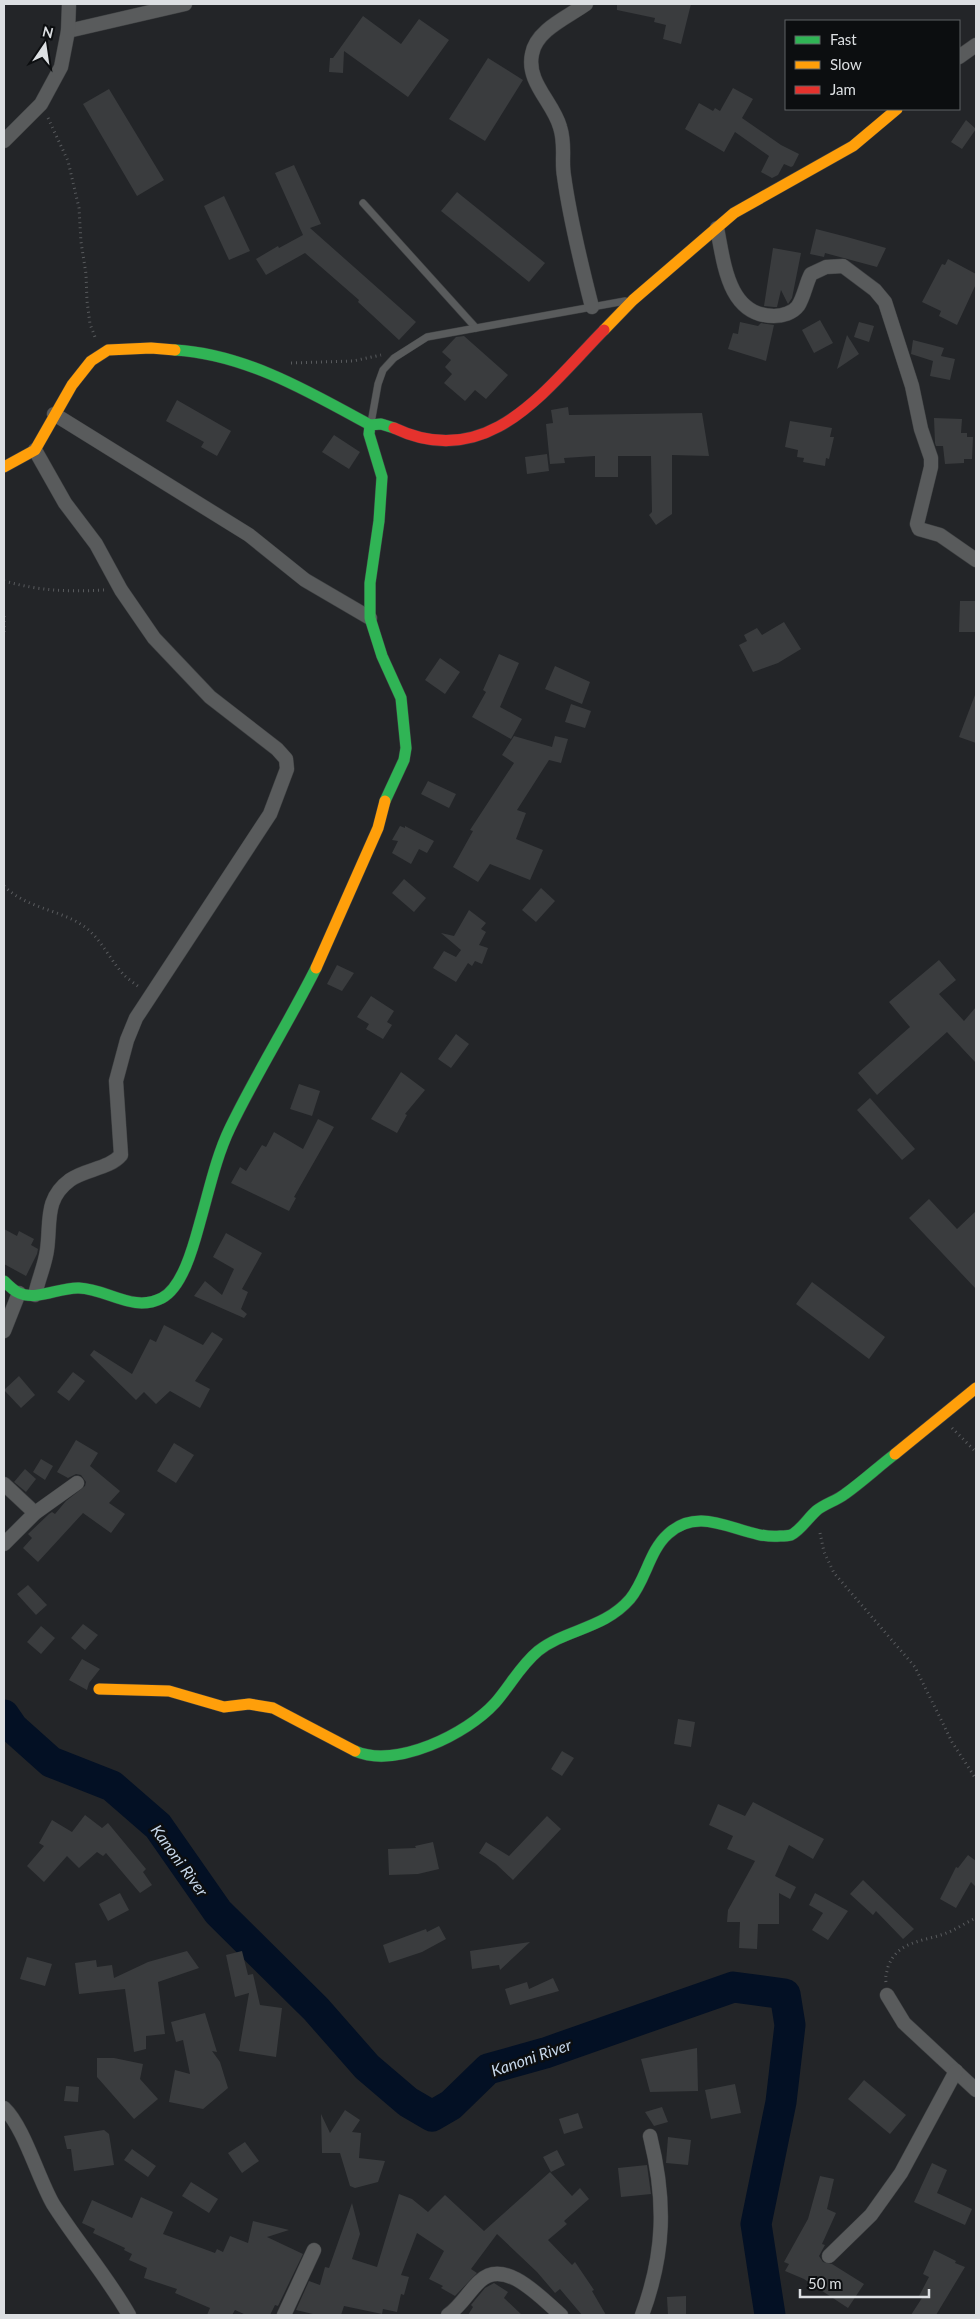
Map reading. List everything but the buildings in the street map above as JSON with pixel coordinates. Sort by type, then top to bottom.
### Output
[{"type":"street","points":[[4,140],[41,104],[61,67],[68,31],[69,4]]},
{"type":"street","points":[[68,31],[185,4]]},
{"type":"street","points":[[586,4],[542,35],[535,43],[531,66],[536,84],[548,101],[560,125],[565,148],[564,174],[576,245],[592,307]]},
{"type":"street","points":[[960,56],[976,46]]},
{"type":"street","points":[[4,467],[34,450],[72,385],[91,361],[108,350],[151,348],[195,351],[245,364],[304,389],[370,425],[377,423],[416,439],[433,442],[470,440],[486,434],[507,424],[527,409],[633,300],[734,213],[853,146],[896,110]]},
{"type":"street","points":[[717,228],[732,288],[745,307],[761,316],[783,316],[798,307],[811,274],[826,267],[843,266],[875,290],[885,302],[912,386],[921,429],[931,458],[932,467],[916,524],[919,529],[940,535],[976,560]]},
{"type":"street","points":[[54,414],[249,535],[305,580],[370,618]]},
{"type":"street","points":[[4,1281],[20,1293],[35,1295],[78,1288],[106,1293],[136,1304],[148,1304],[164,1297],[174,1287],[186,1265],[205,1211],[221,1150],[230,1128],[294,1012],[330,938],[378,828],[389,789],[404,760],[406,748],[401,698],[382,656],[370,618],[370,583],[379,521],[382,477],[369,434],[370,425]]},
{"type":"street","points":[[34,450],[65,503],[96,544],[121,590],[154,638],[210,697],[277,749],[286,759],[287,770],[270,814],[136,1018],[127,1040],[116,1081],[121,1156],[116,1161],[93,1168],[71,1179],[57,1190],[50,1208],[47,1252],[35,1295]]},
{"type":"street","points":[[4,1330],[20,1293]]},
{"type":"street","points":[[99,1689],[168,1691],[224,1707],[261,1705],[273,1708],[342,1746],[362,1754],[379,1757],[409,1753],[455,1734],[480,1718],[496,1702],[519,1669],[539,1650],[560,1638],[589,1628],[615,1613],[630,1599],[642,1580],[656,1550],[668,1534],[681,1526],[702,1520],[772,1537],[783,1538],[798,1531],[817,1510],[844,1495],[976,1388]]},
{"type":"street","points":[[4,1544],[35,1513],[77,1483]]},
{"type":"street","points":[[4,1484],[35,1513]]},
{"type":"street","points":[[887,1995],[904,2023],[976,2090]]},
{"type":"street","points":[[830,2256],[870,2215],[901,2173],[956,2071]]},
{"type":"street","points":[[4,2108],[14,2120],[52,2202],[117,2294],[129,2315]]},
{"type":"street","points":[[642,2315],[652,2288],[660,2251],[660,2183],[650,2136]]},
{"type":"street","points":[[284,2315],[314,2250]]},
{"type":"street","points":[[448,2315],[462,2303],[481,2279],[492,2272],[507,2274],[533,2291],[561,2315]]},
{"type":"lane","points":[[363,203],[476,328]]},
{"type":"lane","points":[[370,425],[378,384],[383,370],[394,358],[426,337],[633,300]]},
{"type":"path","points":[[41,104],[68,161],[79,208],[90,324],[96,338],[108,350]]},
{"type":"path","points":[[282,364],[353,361],[406,350]]},
{"type":"path","points":[[4,581],[29,588],[61,592],[121,590]]},
{"type":"path","points":[[4,616],[4,634]]},
{"type":"path","points":[[4,886],[14,896],[48,911],[70,917],[87,929],[124,975],[151,997]]},
{"type":"path","points":[[940,1418],[976,1452]]},
{"type":"path","points":[[817,1510],[824,1552],[834,1572],[915,1668],[952,1742],[976,1779]]},
{"type":"path","points":[[887,1995],[885,1976],[892,1958],[901,1949],[917,1940],[948,1932],[976,1918]]},
{"type":"waterway","name":"Kanoni River","points":[[4,1715],[13,1728],[51,1762],[112,1786],[158,1826],[218,1912],[316,2009],[367,2067],[408,2102],[432,2116],[451,2105],[488,2069],[545,2053],[733,1987],[785,1994],[790,2025],[781,2102],[756,2224],[770,2315]]},
{"type":"traffic: fast","points":[[175,350],[201,353],[252,367],[300,388],[370,425]]},
{"type":"traffic: fast","points":[[385,801],[404,760],[406,748],[401,698],[382,656],[370,618],[370,583],[379,521],[382,477],[369,434],[370,425],[381,424],[394,428]]},
{"type":"traffic: fast","points":[[4,1281],[15,1291],[26,1295],[41,1295],[64,1289],[79,1288],[90,1289],[131,1302],[141,1303],[162,1298],[176,1285],[191,1253],[225,1139],[316,968]]},
{"type":"traffic: fast","points":[[355,1751],[372,1755],[410,1752],[449,1737],[483,1715],[538,1651],[561,1638],[609,1617],[620,1609],[630,1599],[640,1583],[656,1549],[668,1534],[681,1525],[695,1521],[709,1522],[766,1536],[791,1535],[798,1531],[816,1511],[858,1485],[895,1454]]},
{"type":"traffic: slow","points":[[604,330],[633,300],[734,213],[853,146],[896,110]]},
{"type":"traffic: slow","points":[[4,467],[35,450],[72,385],[91,361],[108,350],[151,348],[175,350]]},
{"type":"traffic: slow","points":[[316,968],[378,828],[385,801]]},
{"type":"traffic: slow","points":[[895,1454],[976,1388]]},
{"type":"traffic: slow","points":[[99,1689],[169,1691],[224,1707],[249,1704],[273,1708],[355,1751]]},
{"type":"traffic: jam","points":[[394,428],[428,439],[458,440],[486,433],[512,418],[536,399],[560,377],[604,330]]}]
